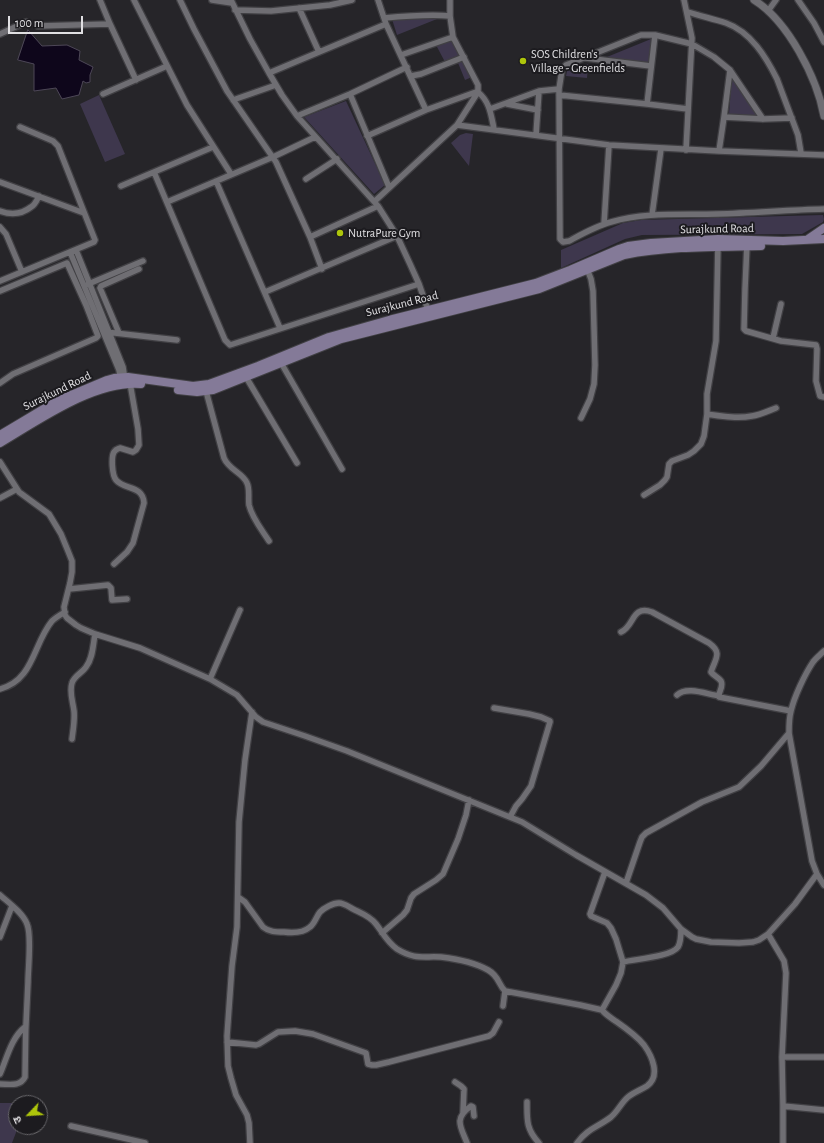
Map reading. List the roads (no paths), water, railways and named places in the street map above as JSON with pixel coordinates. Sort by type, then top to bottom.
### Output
[{"type":"main road","points":[[805,240],[824,228]]},
{"type":"main road","name":"Surajkund Road","points":[[747,243],[824,239]]},
{"type":"main road","name":"Surajkund Road","points":[[0,440],[66,404],[125,381],[187,386],[204,385],[341,339],[536,283],[628,246],[651,243],[824,244]]},
{"type":"main road","name":"Surajkund Road","points":[[429,313],[539,289],[614,258],[639,252],[718,243]]},
{"type":"main road","name":"Surajkund Road","points":[[125,381],[191,392],[206,392],[246,377],[279,360]]},
{"type":"street","points":[[100,0],[136,80]]},
{"type":"street","points":[[134,0],[187,105],[231,174]]},
{"type":"street","points":[[180,0],[194,29],[233,100],[273,156],[310,237],[322,269]]},
{"type":"street","points":[[212,0],[231,2],[269,73],[297,116],[314,137],[336,159],[376,204],[397,236],[419,284],[429,313]]},
{"type":"street","points":[[235,10],[266,11],[330,5],[352,0]]},
{"type":"street","points":[[378,0],[385,21],[426,110]]},
{"type":"street","points":[[310,237],[376,204],[389,187],[457,125],[478,92],[478,85],[453,36],[450,16],[450,0]]},
{"type":"street","points":[[684,0],[688,12],[692,44],[686,150]]},
{"type":"street","points":[[768,11],[776,0]]},
{"type":"street","points":[[798,0],[814,23],[824,42]]},
{"type":"street","points":[[759,1],[787,33],[809,70],[819,94],[824,116]]},
{"type":"street","points":[[299,8],[319,52]]},
{"type":"street","points":[[688,12],[726,23],[754,42],[773,71],[798,135],[800,153]]},
{"type":"street","points":[[269,73],[319,52],[385,21],[414,16],[450,16]]},
{"type":"street","points":[[0,34],[26,22]]},
{"type":"street","points":[[38,26],[110,24]]},
{"type":"street","points":[[763,119],[730,70],[714,57],[692,44],[655,35],[641,35],[569,64],[563,68],[560,92],[560,239],[563,242],[569,241],[604,224],[629,218],[652,215],[718,214],[824,209]]},
{"type":"street","points":[[647,104],[655,35]]},
{"type":"street","points":[[401,55],[453,36]]},
{"type":"street","points":[[411,76],[421,74],[464,57]]},
{"type":"street","points":[[586,58],[651,66]]},
{"type":"street","points":[[103,94],[167,66]]},
{"type":"street","points":[[297,116],[350,94],[407,67]]},
{"type":"street","points":[[719,151],[730,70]]},
{"type":"street","points":[[233,100],[276,85]]},
{"type":"street","points":[[490,109],[539,91],[560,92],[688,109]]},
{"type":"street","points":[[536,135],[539,91]]},
{"type":"street","points":[[478,92],[486,100],[490,109],[494,129]]},
{"type":"street","points":[[368,136],[426,110],[478,92]]},
{"type":"street","points":[[350,94],[389,187]]},
{"type":"street","points":[[505,104],[538,110]]},
{"type":"street","points":[[724,117],[763,119],[792,118]]},
{"type":"street","points":[[457,125],[609,146],[824,155]]},
{"type":"street","points":[[0,281],[94,242],[95,240],[60,150],[53,141],[20,127]]},
{"type":"street","points":[[167,202],[314,137]]},
{"type":"street","points":[[604,224],[609,146]]},
{"type":"street","points":[[121,186],[213,147]]},
{"type":"street","points":[[652,215],[661,149]]},
{"type":"street","points":[[306,179],[336,159]]},
{"type":"street","points":[[154,172],[227,342],[232,345],[280,328],[419,284]]},
{"type":"street","points":[[216,181],[280,328]]},
{"type":"street","points":[[0,182],[84,213]]},
{"type":"street","points":[[0,211],[9,214],[18,213],[31,207],[39,196]]},
{"type":"street","points":[[0,227],[6,234],[22,272]]},
{"type":"street","points":[[265,292],[397,236]]},
{"type":"street","points":[[644,495],[665,480],[669,464],[672,461],[688,455],[696,449],[704,436],[707,414],[707,394],[716,334],[718,243]]},
{"type":"street","points":[[747,243],[744,328],[746,331],[781,341],[816,345],[816,383],[820,396],[824,397]]},
{"type":"street","points":[[73,251],[93,304],[106,332]]},
{"type":"street","points":[[87,285],[143,261]]},
{"type":"street","points":[[0,291],[67,263],[98,334],[97,337],[13,374],[0,383]]},
{"type":"street","points":[[119,333],[100,288],[101,286],[139,269]]},
{"type":"street","points":[[581,418],[594,387],[595,365],[593,291],[591,279],[587,269]]},
{"type":"street","points":[[87,285],[94,295],[119,370],[125,381],[138,429],[139,445],[136,450],[130,452],[120,448],[115,450],[113,455],[113,472],[115,479],[119,483],[135,489],[141,494],[144,503],[133,543],[127,552],[114,564]]},
{"type":"street","points":[[94,295],[101,292]]},
{"type":"street","points":[[86,305],[93,304]]},
{"type":"street","points":[[773,338],[781,304]]},
{"type":"street","points":[[106,332],[177,340]]},
{"type":"street","points":[[279,360],[342,469]]},
{"type":"street","points":[[246,377],[297,463]]},
{"type":"street","points":[[206,392],[224,458],[228,465],[244,478],[247,483],[251,510],[269,541]]},
{"type":"street","points":[[707,414],[750,417],[776,408]]},
{"type":"street","points":[[0,462],[22,495],[49,514],[61,534],[72,561],[71,578],[64,606],[64,612],[67,618],[81,628],[95,634],[140,648],[210,679],[237,696],[263,722],[347,751],[435,788],[469,800],[531,827],[646,895],[663,908],[681,929],[692,937],[711,942],[739,943],[759,940],[768,934],[795,904],[817,874]]},
{"type":"street","points":[[0,498],[17,489]]},
{"type":"street","points":[[69,589],[108,585],[111,588],[112,600],[127,599]]},
{"type":"street","points":[[210,679],[240,610]]},
{"type":"street","points":[[621,632],[629,626],[636,614],[643,611],[648,611],[709,642],[717,651],[717,659],[711,672],[721,682],[722,686],[718,693],[719,696]]},
{"type":"street","points":[[0,688],[9,686],[24,674],[49,626],[64,612]]},
{"type":"street","points":[[72,739],[74,712],[71,685],[75,677],[84,670],[89,662],[95,634]]},
{"type":"street","points":[[824,652],[816,658],[810,666],[794,700],[791,711],[789,733],[812,861],[817,874],[824,885]]},
{"type":"street","points":[[676,696],[680,692],[688,691],[791,711]]},
{"type":"street","points":[[494,708],[536,715],[550,721],[531,786],[516,806],[510,817]]},
{"type":"street","points":[[250,1143],[247,1115],[236,1095],[228,1066],[227,1042],[232,966],[236,937],[239,822],[245,760],[252,712]]},
{"type":"street","points":[[626,883],[642,837],[646,833],[702,802],[739,787],[761,766],[789,733]]},
{"type":"street","points":[[382,933],[407,910],[414,894],[443,874],[458,839],[469,800]]},
{"type":"street","points":[[602,1010],[616,985],[621,973],[623,962],[611,928],[607,923],[591,916],[590,914],[605,872]]},
{"type":"street","points":[[0,895],[26,922],[29,931],[30,946],[25,1027],[24,1078],[20,1084],[0,1084]]},
{"type":"street","points":[[238,897],[245,902],[263,927],[270,931],[297,932],[306,929],[312,926],[321,911],[329,906],[339,903],[367,916],[376,923],[387,941],[395,948],[412,956],[421,958],[462,960],[488,970],[496,976],[502,988],[505,990],[602,1010],[644,1045],[654,1067],[654,1077],[652,1082],[627,1097],[617,1112],[586,1132],[577,1143]]},
{"type":"street","points":[[0,937],[12,906]]},
{"type":"street","points":[[623,962],[670,953],[678,947],[680,943],[681,929]]},
{"type":"street","points":[[768,934],[784,960],[786,967],[782,1057],[783,1143]]},
{"type":"street","points":[[503,1006],[505,990]]},
{"type":"street","points":[[227,1042],[256,1045],[278,1032],[298,1031],[312,1034],[364,1052],[366,1054],[368,1064],[372,1065],[489,1036],[493,1033],[499,1022]]},
{"type":"street","points":[[0,1074],[15,1039],[25,1027]]},
{"type":"street","points":[[782,1057],[824,1057]]},
{"type":"street","points":[[455,1082],[464,1089],[463,1113],[460,1120],[460,1128],[467,1143]]},
{"type":"street","points":[[526,1102],[530,1130],[539,1143]]},
{"type":"street","points":[[463,1113],[471,1106],[473,1107],[474,1116]]},
{"type":"street","points":[[783,1106],[824,1110]]},
{"type":"street","points":[[72,1126],[135,1142],[145,1143]]},
{"type":"place","name":"SOS Children's Village - Greenfields","points":[[523,61]]},
{"type":"place","name":"NutraPure Gym","points":[[340,233]]}]
